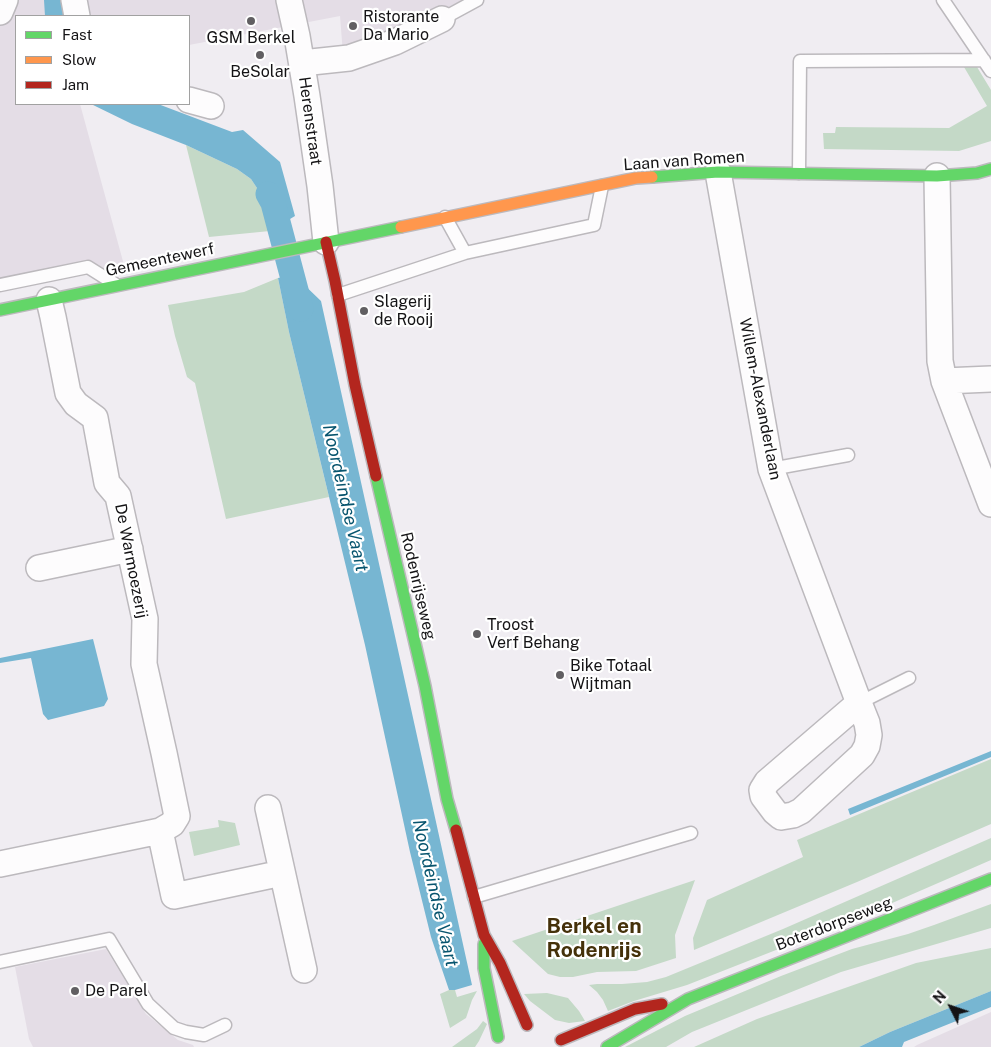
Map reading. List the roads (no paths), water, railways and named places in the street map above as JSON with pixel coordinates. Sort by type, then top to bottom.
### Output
[{"type":"street","points":[[0,12],[5,0]]},
{"type":"street","points":[[74,0],[77,15]]},
{"type":"street","name":"Herenstraat","points":[[289,0],[302,62],[320,186],[318,245]]},
{"type":"street","points":[[302,62],[349,58],[394,42],[442,19]]},
{"type":"street","name":"Laan van Romen","points":[[318,245],[636,178],[718,172],[937,176],[991,170]]},
{"type":"street","name":"Willem-Alexanderlaan","points":[[718,172],[771,469],[860,703],[869,735],[867,746],[862,756],[801,811],[793,815],[781,817],[763,796],[762,790],[768,782],[860,703]]},
{"type":"street","points":[[937,176],[940,361],[944,382],[991,504]]},
{"type":"street","name":"Gemeentewerf","points":[[0,310],[318,245]]},
{"type":"street","name":"Rodenrijseweg","points":[[318,245],[338,295],[355,386],[424,686],[447,799],[484,935],[484,968],[506,1031],[532,1025],[484,935]]},
{"type":"street","name":"De Warmoezerij","points":[[48,300],[68,393],[76,404],[95,418],[107,483],[118,496],[145,619],[144,664],[176,816],[172,824],[160,831]]},
{"type":"street","points":[[944,382],[991,379]]},
{"type":"street","points":[[39,568],[130,549]]},
{"type":"street","points":[[268,808],[304,970]]},
{"type":"street","points":[[0,864],[160,831],[174,896],[282,872]]},
{"type":"street","name":"Boterdorpseweg","points":[[560,1040],[635,1009],[688,998],[991,879]]},
{"type":"street","name":"Boterdorpseweg","points":[[607,1047],[688,998]]},
{"type":"street","points":[[490,1047],[506,1031]]},
{"type":"lane","points":[[442,19],[477,0]]},
{"type":"lane","points":[[943,0],[988,66]]},
{"type":"lane","points":[[799,173],[800,61],[988,66]]},
{"type":"lane","points":[[338,295],[465,253],[594,225],[602,186]]},
{"type":"lane","points":[[445,218],[465,253]]},
{"type":"lane","points":[[0,285],[88,267],[117,285]]},
{"type":"lane","points":[[771,469],[848,455]]},
{"type":"lane","points":[[860,703],[908,678]]},
{"type":"lane","points":[[474,897],[691,833]]},
{"type":"lane","points":[[0,962],[109,939],[148,1004],[174,1028],[204,1035],[224,1024]]},
{"type":"water","points":[[44,0],[72,0],[74,15],[45,15]]},
{"type":"water","points":[[93,105],[161,105],[232,132],[243,130],[280,162],[295,216],[270,231],[261,194],[251,179],[237,169],[186,145],[132,124]]},
{"type":"water","points":[[294,275],[321,301],[472,985],[455,990],[449,990],[431,937],[410,852],[365,645],[289,332],[278,278]]},
{"type":"water","points":[[93,639],[108,699],[104,706],[48,720],[43,714],[31,658],[0,663],[0,658]]},
{"type":"water","points":[[991,751],[991,757],[850,815],[848,809]]},
{"type":"water","points":[[991,991],[991,1007],[904,1042],[902,1047],[859,1047],[890,1032]]},
{"type":"waterway","name":"Noordeindse Vaart","points":[[268,194],[273,203],[301,309]]},
{"type":"place","name":"GSM Berkel","points":[[251,21]]},
{"type":"place","name":"Ristorante Da Mario","points":[[353,26]]},
{"type":"place","name":"BeSolar","points":[[260,55]]},
{"type":"place","name":"Slagerij de Rooij","points":[[364,311]]},
{"type":"place","name":"Troost Verf Behang","points":[[477,634]]},
{"type":"place","name":"Bike Totaal Wijtman","points":[[560,675]]},
{"type":"place","name":"De Parel","points":[[75,991]]},
{"type":"district","name":"Berkel en Rodenrijs","points":[[594,939]]}]
